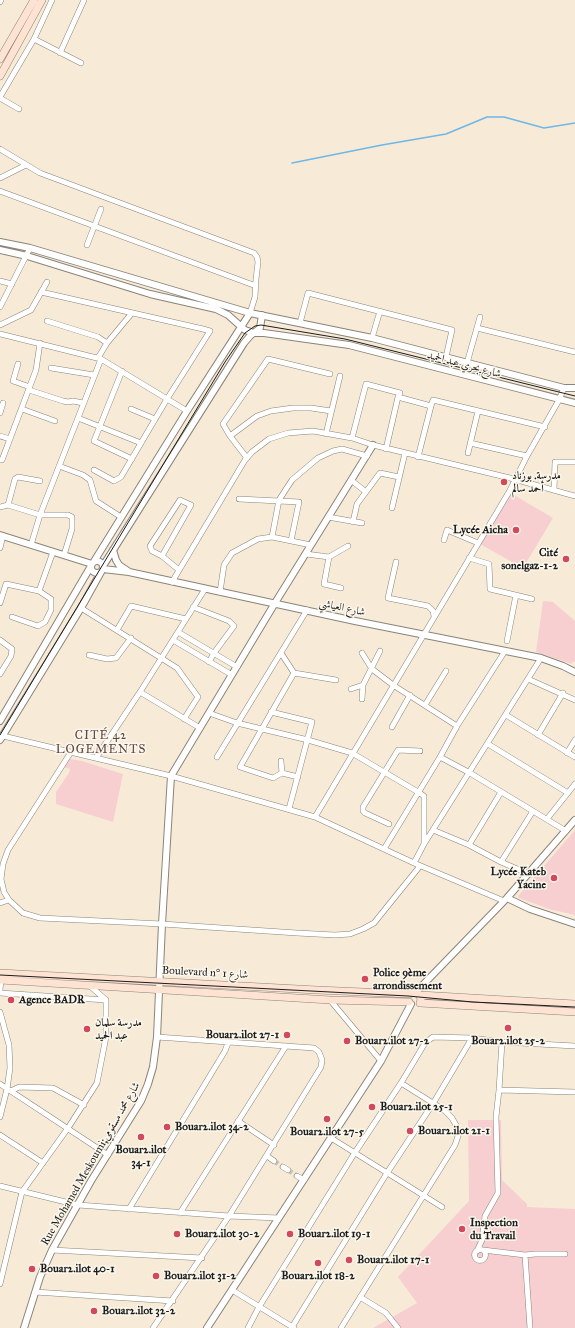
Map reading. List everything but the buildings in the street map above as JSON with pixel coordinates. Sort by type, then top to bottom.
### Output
[{"type":"main road","points":[[0,59],[34,0]]},
{"type":"main road","points":[[0,76],[40,2]]},
{"type":"main road","name":"Boulevard n° شارع 1","points":[[0,978],[159,981],[575,1004]]},
{"type":"main road","name":"Boulevard n° شارع 1","points":[[0,978],[159,991],[410,1003]]},
{"type":"main road","points":[[420,1003],[421,1000],[415,994],[408,999],[414,1006],[420,1003],[575,1012]]},
{"type":"street","points":[[19,110],[0,97],[34,39],[52,0]]},
{"type":"street","points":[[60,53],[84,0]]},
{"type":"street","points":[[34,39],[81,63]]},
{"type":"street","points":[[0,149],[40,173],[251,252],[256,255],[258,260],[255,297],[250,313],[186,411],[92,564],[0,722]]},
{"type":"street","points":[[0,178],[26,165]]},
{"type":"street","points":[[0,192],[256,286]]},
{"type":"street","points":[[87,245],[101,209]]},
{"type":"street","points":[[0,242],[30,248],[250,313],[372,338],[564,388],[575,388]]},
{"type":"street","points":[[0,307],[30,248]]},
{"type":"street","points":[[0,250],[27,256],[150,294],[216,309],[228,315],[247,331],[254,333]]},
{"type":"street","points":[[0,281],[12,284]]},
{"type":"street","points":[[0,325],[31,310],[47,282]]},
{"type":"street","points":[[41,292],[210,331],[167,399],[121,477],[114,481],[94,470]]},
{"type":"street","points":[[300,323],[308,293],[452,330],[446,357]]},
{"type":"street","points":[[372,338],[380,311]]},
{"type":"street","points":[[31,545],[40,515],[94,376],[99,358],[107,343],[132,313]]},
{"type":"street","points":[[262,315],[260,328],[244,343],[113,550],[81,608],[1,737],[171,776],[315,817],[420,866],[543,914],[575,924]]},
{"type":"street","points":[[468,363],[480,317]]},
{"type":"street","points":[[47,321],[98,337],[107,343]]},
{"type":"street","points":[[477,328],[575,352]]},
{"type":"street","name":"شارع بحري عبد الحميد","points":[[254,333],[264,333],[349,345],[559,400],[574,402]]},
{"type":"street","points":[[0,334],[99,358],[186,411]]},
{"type":"street","points":[[0,460],[2,460],[36,370],[40,343]]},
{"type":"street","points":[[247,458],[230,436],[223,424],[268,359],[330,374]]},
{"type":"street","points":[[18,364],[12,381],[63,402],[73,401],[83,403]]},
{"type":"street","points":[[52,368],[94,376]]},
{"type":"street","points":[[122,371],[94,441],[132,459]]},
{"type":"street","points":[[326,434],[340,376]]},
{"type":"street","points":[[352,438],[366,384],[400,394],[386,448]]},
{"type":"street","points":[[315,817],[509,492],[526,456],[545,427],[564,388]]},
{"type":"street","points":[[398,397],[431,406]]},
{"type":"street","points":[[418,457],[433,400],[545,427]]},
{"type":"street","points":[[0,413],[4,403]]},
{"type":"street","points":[[132,408],[155,419]]},
{"type":"street","points":[[230,436],[257,416],[271,411],[293,408],[311,408],[331,411]]},
{"type":"street","points":[[22,409],[55,421]]},
{"type":"street","points":[[468,453],[478,411]]},
{"type":"street","points":[[78,418],[141,443]]},
{"type":"street","points":[[172,582],[247,458],[269,439],[288,433],[306,431],[352,438],[374,446],[514,479],[575,496]]},
{"type":"street","points":[[0,436],[10,439]]},
{"type":"street","points":[[470,443],[526,456]]},
{"type":"street","points":[[171,776],[275,603],[351,480],[374,446]]},
{"type":"street","points":[[272,537],[279,500],[292,480],[318,458],[332,451],[342,449],[367,456]]},
{"type":"street","points":[[392,508],[404,453]]},
{"type":"street","points":[[554,490],[555,462],[575,462]]},
{"type":"street","points":[[59,466],[83,475],[90,480],[96,501],[121,517]]},
{"type":"street","points":[[353,522],[357,504],[380,473],[399,477]]},
{"type":"street","points":[[8,505],[15,479],[18,477],[40,481]]},
{"type":"street","points":[[351,480],[366,492]]},
{"type":"street","points":[[239,499],[299,502],[291,541]]},
{"type":"street","points":[[162,556],[191,505],[180,500],[150,546],[152,552],[162,556],[179,570]]},
{"type":"street","points":[[0,507],[8,505],[40,515],[72,517],[72,529],[64,555]]},
{"type":"street","points":[[328,518],[362,523]]},
{"type":"street","points":[[444,540],[447,530],[478,543]]},
{"type":"street","points":[[0,548],[2,536],[92,564],[98,561],[102,563],[102,569]]},
{"type":"street","points":[[220,592],[224,566],[232,553],[258,539],[272,537],[311,545]]},
{"type":"street","points":[[306,554],[329,557],[348,546]]},
{"type":"street","points":[[113,550],[119,565],[129,572]]},
{"type":"street","points":[[39,591],[53,552]]},
{"type":"street","points":[[329,557],[324,584],[341,588]]},
{"type":"street","points":[[469,558],[490,564],[490,589],[532,599]]},
{"type":"street","points":[[396,562],[388,598],[428,606],[433,611],[434,616]]},
{"type":"street","points":[[92,564],[92,570],[94,573],[102,569]]},
{"type":"street","name":"شارع العياشي","points":[[102,569],[129,572],[423,635],[541,658],[575,672]]},
{"type":"street","points":[[0,582],[39,591],[51,599],[51,610],[45,622],[38,626],[12,617]]},
{"type":"street","points":[[0,603],[6,584]]},
{"type":"street","points":[[96,758],[162,658],[205,588]]},
{"type":"street","points":[[507,641],[516,595]]},
{"type":"street","points":[[117,630],[131,606],[186,619]]},
{"type":"street","points":[[193,607],[229,621],[234,626],[209,662]]},
{"type":"street","points":[[81,608],[177,668],[198,697],[184,719]]},
{"type":"street","points":[[217,757],[307,610]]},
{"type":"street","points":[[178,632],[237,667]]},
{"type":"street","points":[[89,655],[107,659],[116,658],[131,638]]},
{"type":"street","points":[[0,640],[12,649],[11,656],[0,674]]},
{"type":"street","points":[[173,640],[232,676]]},
{"type":"street","points":[[362,699],[363,685],[380,651]]},
{"type":"street","points":[[384,849],[440,757],[457,726],[505,651]]},
{"type":"street","points":[[281,653],[294,673],[336,680]]},
{"type":"street","points":[[362,653],[372,669],[393,685],[457,726]]},
{"type":"street","points":[[414,863],[424,844],[541,658]]},
{"type":"street","points":[[425,705],[446,671]]},
{"type":"street","points":[[294,673],[260,728],[240,766],[273,778],[282,773],[298,777]]},
{"type":"street","points":[[528,679],[563,693],[575,700]]},
{"type":"street","points":[[351,689],[363,685]]},
{"type":"street","points":[[140,692],[200,728]]},
{"type":"street","points":[[538,735],[563,693]]},
{"type":"street","points":[[392,727],[410,695]]},
{"type":"street","points":[[271,712],[312,722],[289,809]]},
{"type":"street","points":[[209,713],[237,723],[308,740],[352,753],[418,792],[424,796],[424,844]]},
{"type":"street","points":[[506,715],[575,757]]},
{"type":"street","points":[[568,753],[575,740]]},
{"type":"street","points":[[488,744],[568,793]]},
{"type":"street","points":[[389,824],[363,810],[363,807],[398,750],[420,751]]},
{"type":"street","points":[[71,752],[8,850],[3,864],[1,879],[4,892],[8,900],[23,913],[40,918],[335,935],[350,934],[374,923],[420,866]]},
{"type":"street","points":[[440,757],[470,773],[566,831]]},
{"type":"street","points":[[281,760],[282,773]]},
{"type":"street","name":"Rue Mohamed Meskoumi;شارع محمد مسقومي","points":[[24,1328],[40,1277],[52,1250],[91,1181],[141,1101],[153,1067],[157,1037],[171,776]]},
{"type":"street","points":[[547,819],[575,784]]},
{"type":"street","points":[[469,845],[501,792]]},
{"type":"street","points":[[501,862],[533,811]]},
{"type":"street","points":[[415,994],[506,900],[575,820]]},
{"type":"street","points":[[433,830],[469,845],[501,862],[529,874]]},
{"type":"street","points":[[0,903],[8,900]]},
{"type":"street","points":[[0,978],[0,991],[106,1000]]},
{"type":"street","points":[[0,1284],[22,1192],[84,1105],[97,1083],[106,1037],[106,1000],[90,986]]},
{"type":"street","points":[[330,1000],[381,1061]]},
{"type":"street","points":[[207,1328],[381,1061],[410,1003]]},
{"type":"street","points":[[0,1012],[9,1045],[10,1068],[9,1090],[0,1117]]},
{"type":"street","points":[[153,1328],[202,1258],[274,1145],[321,1067],[322,1060],[319,1052],[314,1048],[157,1037]]},
{"type":"street","points":[[248,1328],[259,1307],[354,1154],[401,1083],[425,1043],[433,1037],[472,1038],[502,1042],[575,1046]]},
{"type":"street","points":[[232,1290],[293,1327],[387,1173],[434,1102],[472,1038]]},
{"type":"street","points":[[483,1250],[486,1256],[482,1260],[478,1260],[475,1254],[482,1240],[485,1216],[498,1193],[496,1117],[502,1042]]},
{"type":"street","points":[[129,1210],[225,1051],[228,1043]]},
{"type":"street","points":[[180,1213],[286,1046]]},
{"type":"street","points":[[341,1328],[455,1145],[458,1136],[457,1127],[452,1118],[434,1102],[401,1083]]},
{"type":"street","points":[[0,1084],[108,1155]]},
{"type":"street","points":[[9,1090],[19,1087],[53,1088],[84,1105]]},
{"type":"street","points":[[499,1090],[575,1092]]},
{"type":"street","points":[[238,1121],[274,1145]]},
{"type":"street","points":[[0,1135],[43,1163]]},
{"type":"street","points":[[331,1138],[354,1154],[442,1207]]},
{"type":"street","points":[[267,1156],[274,1161]]},
{"type":"street","points":[[297,1176],[304,1180]]},
{"type":"street","points":[[0,1186],[78,1205],[129,1210],[279,1218]]},
{"type":"street","points":[[477,1251],[480,1249],[525,1255],[565,1254]]},
{"type":"street","points":[[52,1250],[202,1258]]},
{"type":"street","points":[[525,1255],[530,1328]]},
{"type":"street","points":[[36,1292],[173,1301]]},
{"type":"street","points":[[360,1297],[386,1313],[398,1328]]},
{"type":"shaded area","name":"Lycée Aicha","points":[[509,492],[553,518],[523,568],[478,543]]},
{"type":"shaded area","points":[[543,601],[553,602],[575,621],[575,662],[572,662],[572,664],[536,652]]},
{"type":"shaded area","points":[[70,759],[82,761],[123,774],[113,822],[56,804],[56,792],[69,773],[70,769],[64,767]]},
{"type":"shaded area","name":"Lycée Kateb Yacine","points":[[575,830],[575,915],[549,909],[519,898],[518,896]]},
{"type":"shaded area","points":[[468,1120],[501,1120],[502,1180],[527,1204],[527,1207],[575,1209],[575,1328],[373,1328],[417,1303],[398,1277],[469,1201]]},
{"type":"waterway","points":[[292,163],[446,134],[487,117],[504,117],[544,128],[575,123]]},
{"type":"tunnel","points":[[274,1161],[283,1167]]},
{"type":"tunnel","points":[[288,1170],[297,1176]]},
{"type":"tram line","points":[[0,735],[225,362],[245,333],[255,326],[261,325],[345,339],[575,396]]},
{"type":"tram line","points":[[0,975],[408,996],[473,1002],[575,1007]]},
{"type":"place","name":"مدرسة. بوزناد أحمد سالم","points":[[504,482]]},
{"type":"place","name":"Lycée Aicha","points":[[516,530]]},
{"type":"place","name":"Cité sonelgaz-1-2","points":[[566,559]]},
{"type":"place","name":"Lycée Kateb Yacine","points":[[554,878]]},
{"type":"place","name":"Police 9ème arrondissement","points":[[365,979]]},
{"type":"place","name":"Agence BADR","points":[[11,1000]]},
{"type":"place","name":"Bouar2.ilot 25-2","points":[[508,1028]]},
{"type":"place","name":"مدرسة سلمان عبد الحميد","points":[[87,1029]]},
{"type":"place","name":"Bouar2.ilot 27-1","points":[[287,1035]]},
{"type":"place","name":"Bouar2.ilot 27-2","points":[[347,1041]]},
{"type":"place","name":"Bouar2.ilot 25-1","points":[[372,1107]]},
{"type":"place","name":"Bouar2.ilot 27-5","points":[[327,1119]]},
{"type":"place","name":"Bouar2.ilot 34-2","points":[[167,1127]]},
{"type":"place","name":"Bouar2.ilot 21-1","points":[[410,1131]]},
{"type":"place","name":"Bouar2.ilot 34-1","points":[[141,1137]]},
{"type":"place","name":"Inspection du Travail","points":[[462,1229]]},
{"type":"place","name":"Bouar2.ilot 30-2","points":[[177,1234]]},
{"type":"place","name":"Bouar2.ilot 19-1","points":[[290,1234]]},
{"type":"place","name":"Bouar2.ilot 17-1","points":[[349,1260]]},
{"type":"place","name":"Bouar2.ilot 18-2","points":[[318,1263]]},
{"type":"place","name":"Bouar2.ilot 40-1","points":[[32,1269]]},
{"type":"place","name":"Bouar2.ilot 31-2","points":[[156,1276]]},
{"type":"place","name":"Bouar2.ilot 32-2","points":[[94,1311]]},
{"type":"district","name":"CITÉ 42 LOGEMENTS","points":[[101,743]]}]
